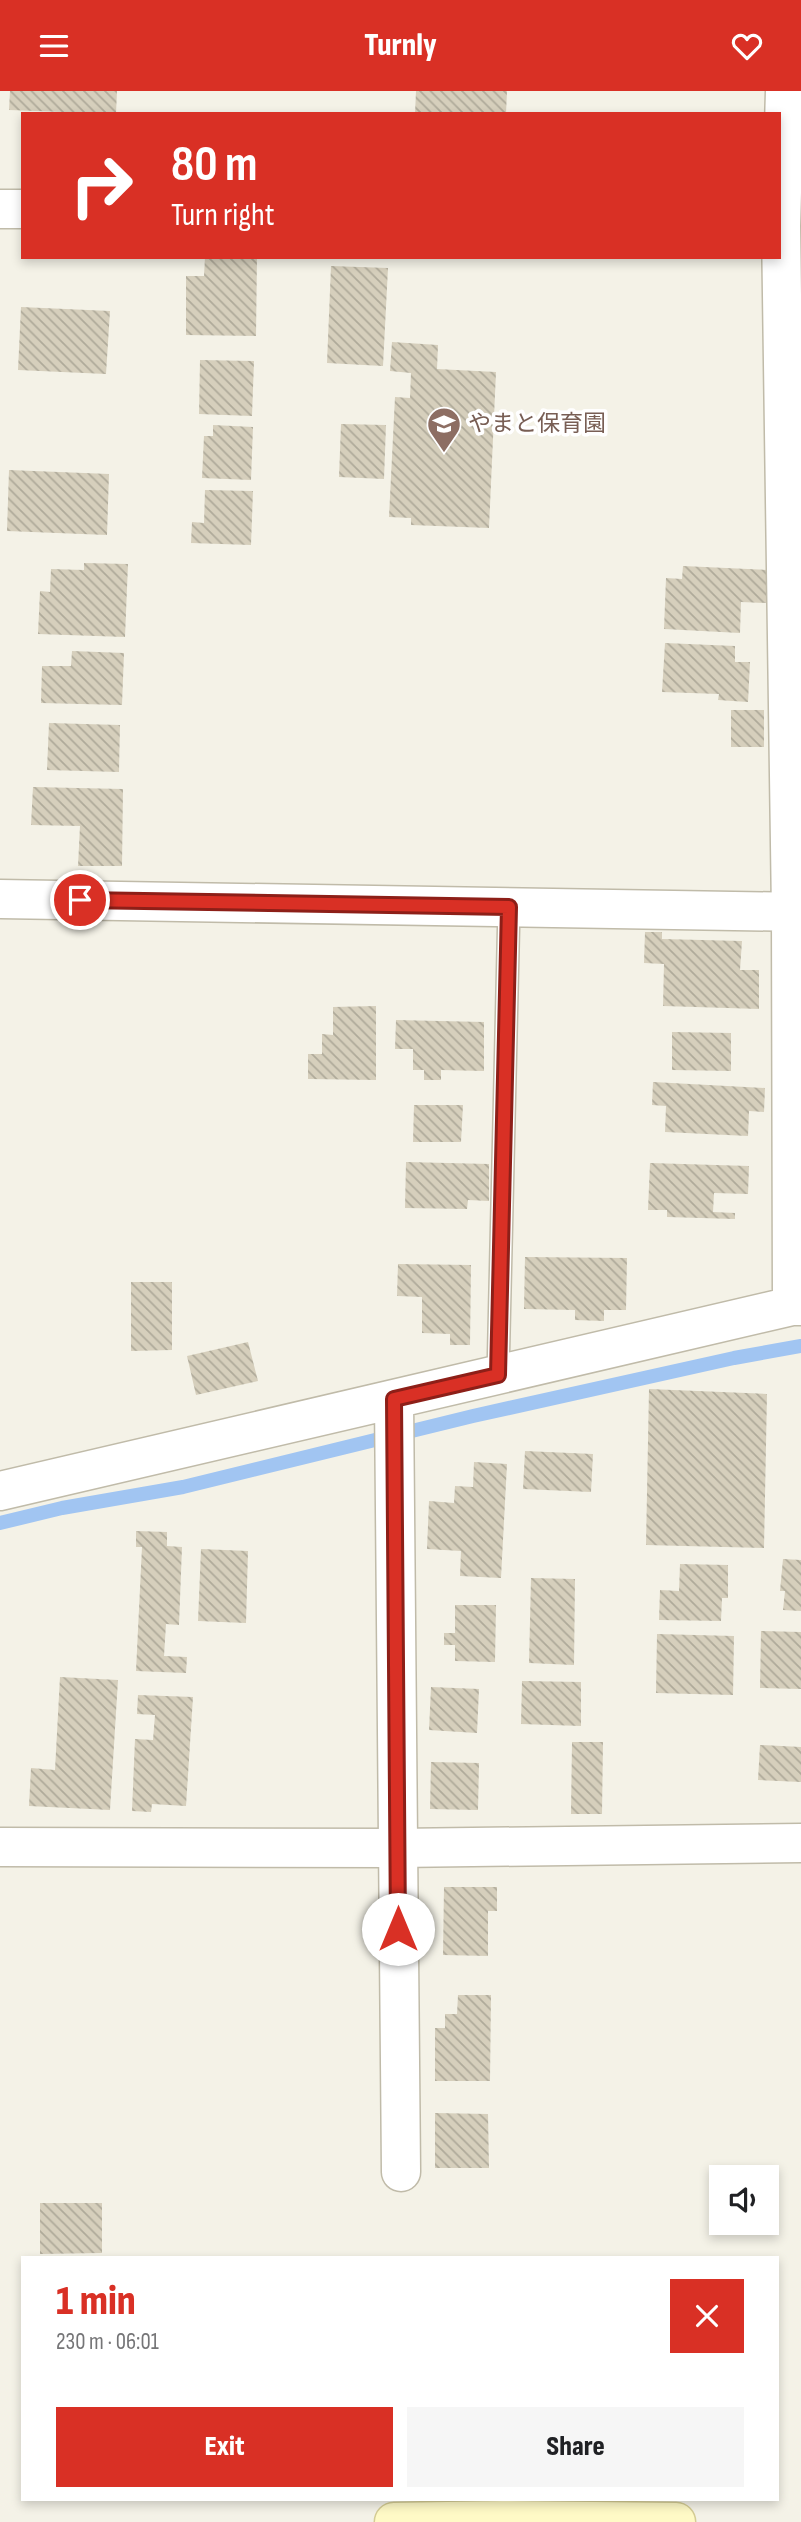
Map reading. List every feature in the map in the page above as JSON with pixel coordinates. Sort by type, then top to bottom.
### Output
[{"type":"street","points":[[0,1491],[796,1306],[796,912],[785,91]]},
{"type":"street","points":[[0,209],[21,209]]},
{"type":"street","points":[[0,899],[796,912]]},
{"type":"street","points":[[394,1399],[401,2172]]},
{"type":"street","points":[[0,1847],[801,1843]]},
{"type":"street","points":[[394,2522],[676,2522]]},
{"type":"lane","points":[[498,1375],[509,907]]},
{"type":"building","points":[[10,91],[117,91],[116,112],[9,110]]},
{"type":"building","points":[[416,91],[507,91],[506,112],[415,112]]},
{"type":"building","points":[[205,259],[257,259],[256,336],[186,335],[186,276],[204,276]]},
{"type":"building","points":[[331,266],[388,268],[383,366],[327,363]]},
{"type":"building","points":[[21,307],[110,311],[106,374],[18,370]]},
{"type":"building","points":[[392,342],[438,345],[437,369],[496,372],[489,528],[411,525],[411,518],[389,517],[395,397],[410,398],[411,373],[390,371]]},
{"type":"building","points":[[200,360],[254,361],[252,416],[199,414]]},
{"type":"building","points":[[341,424],[386,425],[384,479],[339,477]]},
{"type":"building","points":[[213,425],[253,427],[251,480],[202,478],[204,436],[213,436]]},
{"type":"building","points":[[9,470],[109,474],[107,535],[7,531]]},
{"type":"building","points":[[205,490],[253,491],[251,545],[191,543],[192,522],[204,523]]},
{"type":"building","points":[[84,563],[128,564],[125,637],[38,634],[40,591],[50,592],[51,569],[84,570]]},
{"type":"building","points":[[683,566],[768,570],[766,603],[741,602],[740,633],[664,629],[666,578],[682,579]]},
{"type":"building","points":[[665,643],[735,646],[735,662],[750,662],[748,702],[718,700],[719,694],[662,692]]},
{"type":"building","points":[[72,651],[124,653],[122,705],[41,703],[42,666],[71,666]]},
{"type":"building","points":[[731,710],[764,710],[764,747],[731,747]]},
{"type":"building","points":[[49,723],[120,725],[119,772],[47,770]]},
{"type":"building","points":[[33,787],[123,789],[122,866],[78,866],[80,826],[31,825]]},
{"type":"building","points":[[645,932],[662,932],[662,939],[742,941],[740,970],[759,970],[759,1009],[663,1006],[664,964],[644,963]]},
{"type":"building","points":[[376,1006],[376,1080],[308,1079],[308,1054],[322,1054],[322,1034],[333,1035],[333,1007]]},
{"type":"building","points":[[396,1020],[484,1022],[484,1071],[441,1070],[441,1080],[424,1080],[424,1070],[413,1070],[413,1049],[395,1049]]},
{"type":"building","points":[[672,1032],[731,1033],[731,1071],[672,1070]]},
{"type":"building","points":[[653,1082],[765,1088],[764,1112],[749,1111],[748,1136],[665,1132],[666,1106],[652,1105]]},
{"type":"building","points":[[414,1105],[463,1105],[461,1142],[413,1142]]},
{"type":"building","points":[[406,1162],[489,1164],[489,1201],[468,1200],[467,1209],[405,1208]]},
{"type":"building","points":[[650,1163],[749,1166],[748,1194],[714,1193],[713,1212],[735,1213],[735,1219],[667,1217],[667,1210],[648,1210]]},
{"type":"building","points":[[525,1257],[627,1258],[626,1310],[604,1310],[604,1321],[575,1320],[575,1310],[524,1309]]},
{"type":"building","points":[[398,1264],[471,1265],[470,1345],[450,1345],[450,1334],[422,1333],[422,1297],[397,1296]]},
{"type":"building","points":[[131,1282],[172,1282],[172,1350],[131,1351]]},
{"type":"building","points":[[248,1342],[258,1381],[196,1395],[187,1356]]},
{"type":"building","points":[[649,1389],[767,1394],[764,1548],[646,1545]]},
{"type":"building","points":[[525,1451],[593,1454],[591,1492],[523,1489]]},
{"type":"building","points":[[474,1462],[507,1464],[501,1578],[460,1576],[461,1551],[427,1549],[429,1501],[454,1503],[455,1486],[473,1487]]},
{"type":"building","points":[[136,1531],[167,1532],[167,1546],[182,1547],[179,1625],[166,1624],[164,1656],[187,1657],[186,1673],[136,1671],[142,1547],[136,1547]]},
{"type":"building","points":[[201,1549],[248,1551],[246,1623],[198,1621]]},
{"type":"building","points":[[783,1559],[801,1560],[801,1611],[783,1610],[785,1591],[780,1591]]},
{"type":"building","points":[[680,1564],[728,1565],[728,1598],[722,1598],[721,1621],[659,1620],[660,1590],[679,1591]]},
{"type":"building","points":[[531,1578],[575,1579],[574,1665],[529,1663]]},
{"type":"building","points":[[455,1605],[496,1605],[495,1662],[455,1661],[455,1645],[444,1645],[444,1633],[455,1633]]},
{"type":"building","points":[[761,1631],[801,1632],[801,1689],[760,1688]]},
{"type":"building","points":[[657,1634],[734,1636],[733,1695],[656,1693]]},
{"type":"building","points":[[60,1677],[118,1680],[110,1810],[29,1806],[31,1768],[55,1770]]},
{"type":"building","points":[[522,1681],[581,1682],[581,1726],[521,1724]]},
{"type":"building","points":[[431,1687],[479,1689],[477,1733],[429,1730]]},
{"type":"building","points":[[138,1695],[193,1697],[186,1806],[152,1804],[151,1812],[132,1811],[135,1739],[153,1740],[155,1715],[137,1714]]},
{"type":"building","points":[[572,1742],[603,1742],[602,1814],[571,1814]]},
{"type":"building","points":[[760,1745],[801,1747],[801,1782],[758,1780]]},
{"type":"building","points":[[431,1762],[479,1763],[478,1810],[430,1809]]},
{"type":"building","points":[[444,1887],[497,1887],[497,1911],[488,1911],[488,1956],[443,1955]]},
{"type":"building","points":[[458,1995],[491,1995],[490,2081],[435,2081],[435,2028],[445,2028],[445,2014],[457,2014]]},
{"type":"building","points":[[435,2113],[488,2114],[489,2168],[435,2168]]},
{"type":"building","points":[[40,2203],[102,2203],[102,2253],[40,2254]]},
{"type":"waterway","points":[[0,1523],[62,1508],[183,1487],[473,1416],[734,1358],[801,1346]]},
{"type":"place","name":"やまと保育園","points":[[444,454]]},
{"type":"route","points":[[80,900],[509,907],[498,1375],[394,1399],[398,1929]]}]
